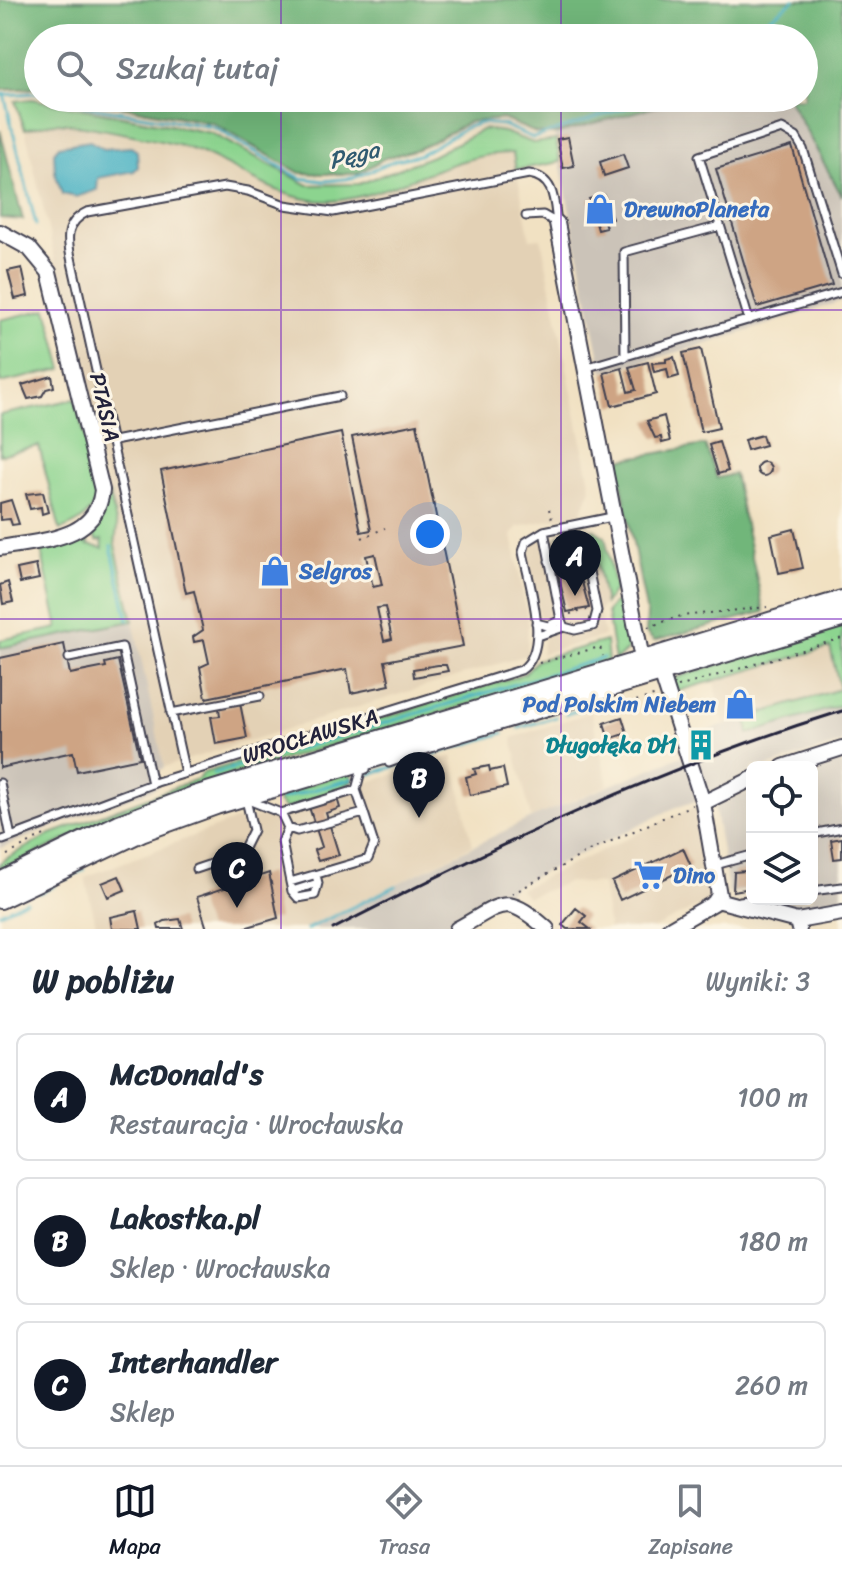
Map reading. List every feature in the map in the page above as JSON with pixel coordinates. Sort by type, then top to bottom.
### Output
[{"type":"main road","name":"WROCŁAWSKA","points":[[0,882],[119,824],[194,796],[842,600]]},
{"type":"main road","name":"WROCŁAWSKA","points":[[0,899],[141,832],[216,805],[636,680],[664,681],[842,618]]},
{"type":"street","points":[[557,223],[642,659],[636,680]]},
{"type":"street","name":"PTASIA","points":[[0,232],[29,248],[49,272],[102,490],[97,513],[78,531],[0,548]]},
{"type":"street","points":[[642,659],[664,681],[703,803],[721,901]]},
{"type":"street","points":[[802,761],[842,748]]},
{"type":"street","points":[[703,803],[746,782]]},
{"type":"street","points":[[669,929],[721,901],[798,925],[842,913]]},
{"type":"street","points":[[457,929],[503,904],[522,907],[547,929]]},
{"type":"lane","points":[[749,320],[699,156],[782,129],[796,137],[803,149],[842,274]]},
{"type":"lane","points":[[185,773],[67,238],[78,216],[225,187],[248,191],[285,205],[333,212],[529,174],[539,176],[550,186],[557,223]]},
{"type":"lane","points":[[526,216],[543,215],[557,223]]},
{"type":"lane","points":[[625,357],[621,262],[624,252],[720,226]]},
{"type":"lane","points":[[583,368],[842,292]]},
{"type":"lane","points":[[114,441],[340,396]]},
{"type":"lane","points":[[0,783],[7,838],[185,773],[513,673],[534,658],[538,636],[523,552],[526,542],[544,531],[612,517]]},
{"type":"lane","points":[[544,531],[562,624]]},
{"type":"lane","points":[[536,623],[548,626],[562,624],[575,630],[593,626],[597,618],[587,559],[580,554],[549,561]]},
{"type":"lane","points":[[538,636],[562,624]]},
{"type":"lane","points":[[69,658],[122,647],[152,784]]},
{"type":"lane","points":[[171,713],[260,696]]},
{"type":"lane","points":[[291,887],[368,859],[374,844],[356,790],[361,771],[427,752],[446,738]]},
{"type":"lane","points":[[281,813],[356,790]]},
{"type":"lane","points":[[216,805],[228,809],[257,801],[281,813],[288,828],[282,842],[291,887],[298,898],[315,895],[317,879]]},
{"type":"lane","points":[[196,869],[241,854],[253,830],[247,804]]},
{"type":"lane","points":[[288,828],[305,830],[364,813]]},
{"type":"lane","points":[[817,833],[842,828]]},
{"type":"lane","points":[[715,865],[746,857]]},
{"type":"lane","points":[[818,890],[842,887]]},
{"type":"lane","points":[[721,901],[746,900]]},
{"type":"path","points":[[549,509],[553,523]]},
{"type":"path","points":[[362,538],[385,528]]},
{"type":"path","points":[[643,616],[646,627],[681,616],[769,607]]},
{"type":"path","points":[[664,681],[842,638]]},
{"type":"path","points":[[503,904],[516,888],[546,872],[657,818],[703,803]]},
{"type":"shaded area","points":[[636,112],[796,112],[842,196],[842,301],[707,344],[603,372],[554,134]]},
{"type":"shaded area","points":[[58,123],[193,150],[240,175],[309,200],[329,201],[373,191],[484,153],[513,153],[530,239],[541,238],[591,488],[581,513],[517,527],[512,536],[528,622],[527,655],[164,767],[115,545],[117,527],[25,129]]},
{"type":"shaded area","points":[[594,530],[605,537],[615,589],[599,611],[604,636],[541,654],[544,638],[527,559],[530,545],[533,541]]},
{"type":"shaded area","points":[[133,621],[164,767],[156,774],[158,787],[0,848],[0,648]]},
{"type":"shaded area","points":[[830,647],[840,689],[724,725],[714,680]]},
{"type":"shaded area","points":[[842,705],[842,743],[784,761],[746,761],[746,774],[513,887],[502,901],[445,929],[304,929],[531,818],[694,751],[689,737],[746,718],[750,734]]},
{"type":"shaded area","points":[[591,712],[608,785],[531,818],[512,738]]},
{"type":"shaded area","points":[[452,756],[473,845],[305,929],[97,929],[85,877],[238,819],[239,822],[251,819]]},
{"type":"shaded area","points":[[842,759],[842,910],[794,917],[755,905],[818,905],[818,767]]},
{"type":"shaded area","points":[[746,793],[746,891],[729,893],[714,804]]},
{"type":"shaded area","points":[[696,806],[715,898],[652,929],[609,929],[602,884],[569,882],[527,897],[520,889]]},
{"type":"green space","points":[[0,0],[842,0],[842,196],[796,112],[818,112],[818,24],[24,24],[24,89],[0,90]]},
{"type":"green space","points":[[24,100],[24,112],[100,112],[211,133],[308,185],[359,184],[432,156],[483,129],[504,132],[533,143],[556,140],[560,162],[516,170],[513,153],[488,155],[360,196],[335,201],[312,200],[281,192],[209,156],[167,143],[65,124],[51,123],[25,129],[15,101]]},
{"type":"green space","points":[[153,112],[636,112],[554,134],[536,133],[503,119],[469,122],[418,149],[385,158],[357,174],[300,173],[212,123]]},
{"type":"green space","points":[[0,130],[23,220],[0,218]]},
{"type":"green space","points":[[47,309],[63,369],[0,383],[0,320]]},
{"type":"green space","points":[[75,399],[93,468],[96,495],[84,518],[60,530],[39,446],[0,455],[0,415]]},
{"type":"green space","points":[[705,445],[717,478],[734,474],[764,612],[654,641],[646,633],[647,615],[617,460]]},
{"type":"green space","points":[[110,496],[117,527],[115,545],[133,621],[0,648],[0,640],[58,628],[40,545],[82,535],[87,545],[103,548],[102,540],[97,541],[89,529],[100,517]]},
{"type":"green space","points":[[594,530],[605,537],[615,589],[605,604],[594,548],[591,545],[585,549],[583,541],[560,545],[559,536]]},
{"type":"green space","points":[[621,602],[628,649],[615,661],[607,612],[614,603]]},
{"type":"green space","points":[[842,625],[842,705],[749,734],[746,718],[840,689],[830,647],[675,692],[672,679]]},
{"type":"green space","points":[[606,641],[608,661],[605,664],[218,779],[96,826],[0,870],[0,863],[5,859],[51,834],[198,779],[203,773],[515,677],[525,673],[537,660]]},
{"type":"green space","points":[[349,771],[353,781],[333,794],[285,809],[278,802],[278,795]]},
{"type":"water","points":[[90,141],[104,149],[131,147],[137,151],[138,167],[134,171],[98,178],[97,190],[76,197],[62,194],[55,172],[54,152],[59,146]]},
{"type":"building","points":[[568,137],[574,166],[563,168],[557,139]]},
{"type":"building","points":[[792,146],[832,285],[757,307],[716,169]]},
{"type":"building","points":[[623,154],[628,168],[604,176],[600,162]]},
{"type":"building","name":"DrewnoPlaneta","points":[[604,195],[612,219],[604,221],[606,228],[598,230],[589,199]]},
{"type":"building","points":[[22,268],[28,296],[15,299],[8,271]]},
{"type":"building","points":[[701,349],[719,428],[701,432],[683,353]]},
{"type":"building","points":[[674,357],[679,376],[669,379],[667,369],[654,372],[652,363],[666,362],[666,359]]},
{"type":"building","points":[[648,362],[656,394],[612,406],[604,373],[622,368],[628,392],[636,390],[629,367]]},
{"type":"building","points":[[52,376],[54,387],[46,389],[42,396],[28,399],[22,385]]},
{"type":"building","points":[[664,416],[670,441],[662,443],[661,437],[655,438],[647,421]]},
{"type":"building","name":"Selgros","points":[[417,424],[463,646],[385,661],[390,685],[351,693],[347,669],[206,698],[200,667],[209,663],[204,640],[194,642],[193,637],[203,630],[194,591],[186,593],[161,471],[341,433],[361,532],[371,530],[352,437]],"holes":[[[375,554],[382,585],[373,587],[366,556]],[[385,607],[392,639],[384,641],[377,608]]]},
{"type":"building","points":[[762,435],[765,445],[747,450],[744,440]]},
{"type":"building","points":[[719,442],[728,471],[718,474],[709,445]]},
{"type":"building","points":[[764,462],[771,469],[764,476],[757,469]]},
{"type":"building","points":[[43,492],[48,512],[42,514],[41,507],[30,509],[26,494]]},
{"type":"building","points":[[11,500],[19,524],[12,525],[10,519],[0,520],[0,503]]},
{"type":"building","points":[[794,529],[803,568],[779,573],[771,535]]},
{"type":"building","points":[[36,565],[39,579],[20,583],[17,569]]},
{"type":"building","points":[[567,571],[567,574],[579,571],[589,608],[567,612],[558,573]]},
{"type":"building","points":[[8,582],[13,602],[3,604],[0,585]]},
{"type":"building","points":[[64,644],[70,674],[106,667],[105,663],[118,660],[140,758],[77,771],[73,752],[0,768],[0,658]]},
{"type":"building","points":[[446,665],[448,671],[414,677],[413,669]]},
{"type":"building","points":[[240,703],[247,738],[216,744],[211,717],[220,716],[219,708]]},
{"type":"building","points":[[622,717],[627,733],[609,739],[604,723]]},
{"type":"building","points":[[489,766],[490,771],[503,768],[507,787],[470,795],[466,777],[476,774],[474,769]]},
{"type":"building","points":[[337,798],[340,808],[326,813],[339,855],[318,861],[314,850],[322,847],[309,807]]},
{"type":"building","points":[[842,838],[842,858],[834,859],[831,840]]},
{"type":"building","name":"Dino","points":[[683,848],[691,866],[620,900],[612,882]]},
{"type":"building","points":[[746,871],[746,889],[733,891],[734,872]]},
{"type":"building","points":[[269,873],[278,918],[241,929],[207,929],[197,897]]},
{"type":"building","points":[[119,876],[125,890],[108,897],[102,883]]},
{"type":"building","points":[[576,908],[586,916],[581,922],[590,929],[567,929],[562,925]]},
{"type":"building","points":[[137,911],[141,929],[112,929],[110,917]]},
{"type":"building","points":[[180,919],[183,929],[159,929],[158,925],[165,921]]},
{"type":"waterway","name":"Pęga","points":[[761,24],[794,0]]},
{"type":"waterway","points":[[4,94],[36,225]]},
{"type":"waterway","name":"Pęga","points":[[0,95],[24,94]]},
{"type":"waterway","name":"Pęga","points":[[122,112],[213,127],[300,178],[324,181],[354,178],[395,160],[419,155],[467,127],[481,123],[503,125],[533,138],[613,112]]},
{"type":"waterway","points":[[111,546],[128,620]]},
{"type":"waterway","points":[[213,774],[603,658]]},
{"type":"waterway","points":[[600,703],[615,699]]},
{"type":"waterway","points":[[566,714],[589,707]]},
{"type":"waterway","points":[[519,728],[556,717]]},
{"type":"waterway","points":[[435,754],[503,733]]},
{"type":"waterway","points":[[370,774],[424,758]]},
{"type":"waterway","points":[[281,799],[352,779]]},
{"type":"waterway","points":[[66,879],[84,870]]},
{"type":"waterway","points":[[40,893],[54,886]]},
{"type":"waterway","points":[[307,929],[396,886]]},
{"type":"waterway","points":[[0,913],[26,901]]},
{"type":"railway","points":[[333,929],[520,837],[646,782],[842,711]]},
{"type":"place","name":"DrewnoPlaneta","points":[[600,209]]},
{"type":"place","name":"Selgros","points":[[275,571]]},
{"type":"place","name":"McDonald's","points":[[575,596]]},
{"type":"place","name":"Pod Polskim Niebem","points":[[740,704]]},
{"type":"place","name":"Długołęka Dł1","points":[[701,745]]},
{"type":"place","name":"Lakostka.pl","points":[[419,818]]},
{"type":"place","name":"Dino","points":[[649,875]]},
{"type":"place","name":"Interhandler","points":[[237,908]]}]
